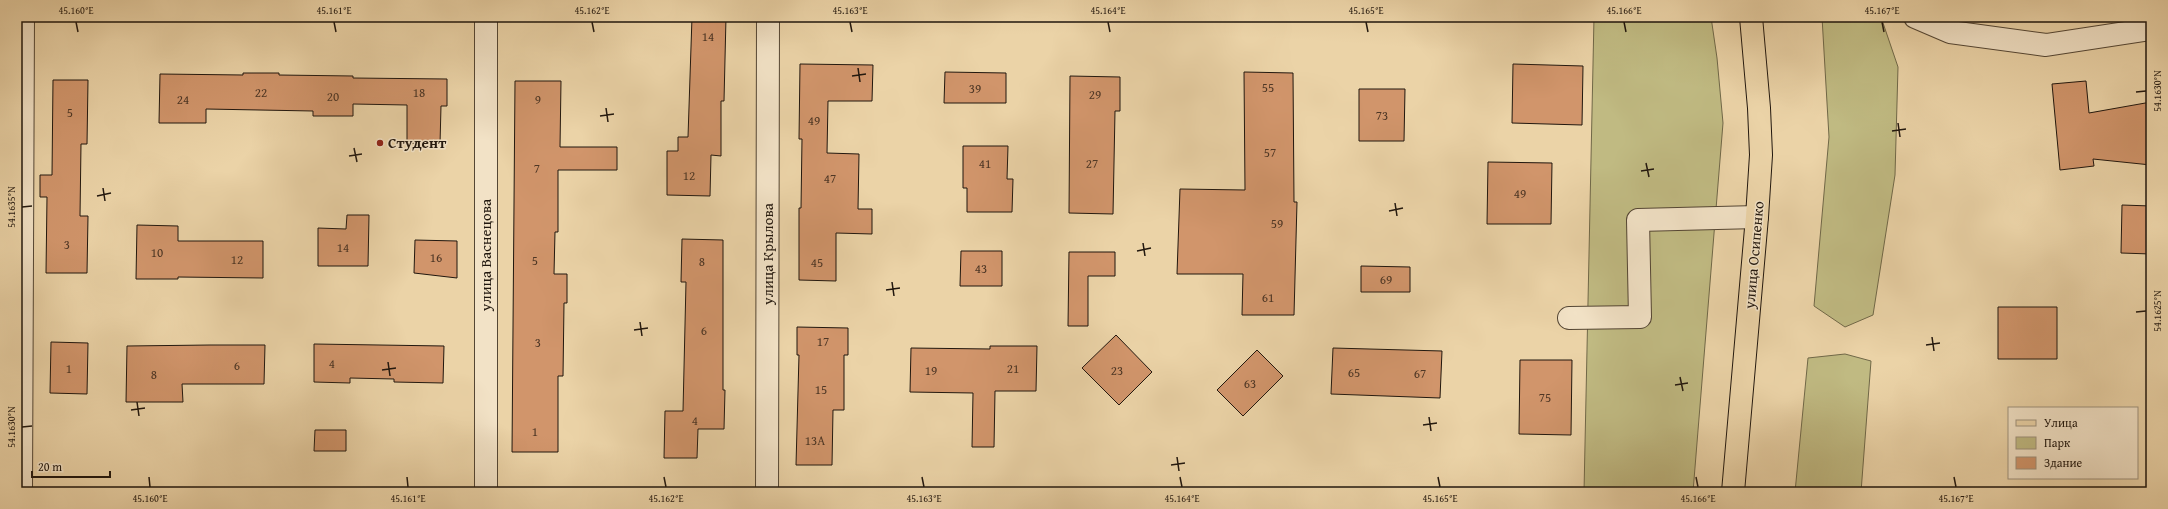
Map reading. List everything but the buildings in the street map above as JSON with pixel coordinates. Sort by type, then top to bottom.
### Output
[{"type":"main road","name":"улица Осипенко","points":[[1733,492],[1761,155],[1760,108],[1750,17]]},
{"type":"street","points":[[21,492],[23,17]]},
{"type":"street","name":"улица Васнецова","points":[[486,17],[486,492]]},
{"type":"street","name":"улица Крылова","points":[[767,492],[768,17]]},
{"type":"street","points":[[1915,17],[1950,32],[2046,46],[2151,29]]},
{"type":"street","points":[[1569,318],[1640,317],[1638,220],[1757,217]]},
{"type":"green space","points":[[1594,17],[1711,17],[1717,58],[1723,123],[1693,492],[1584,492]]},
{"type":"green space","points":[[1822,17],[1881,17],[1898,67],[1895,175],[1873,315],[1845,327],[1814,306],[1829,137]]},
{"type":"green space","points":[[1845,354],[1871,361],[1861,492],[1795,492],[1808,358]]},
{"type":"place","name":"Студент","points":[[380,143]]}]
